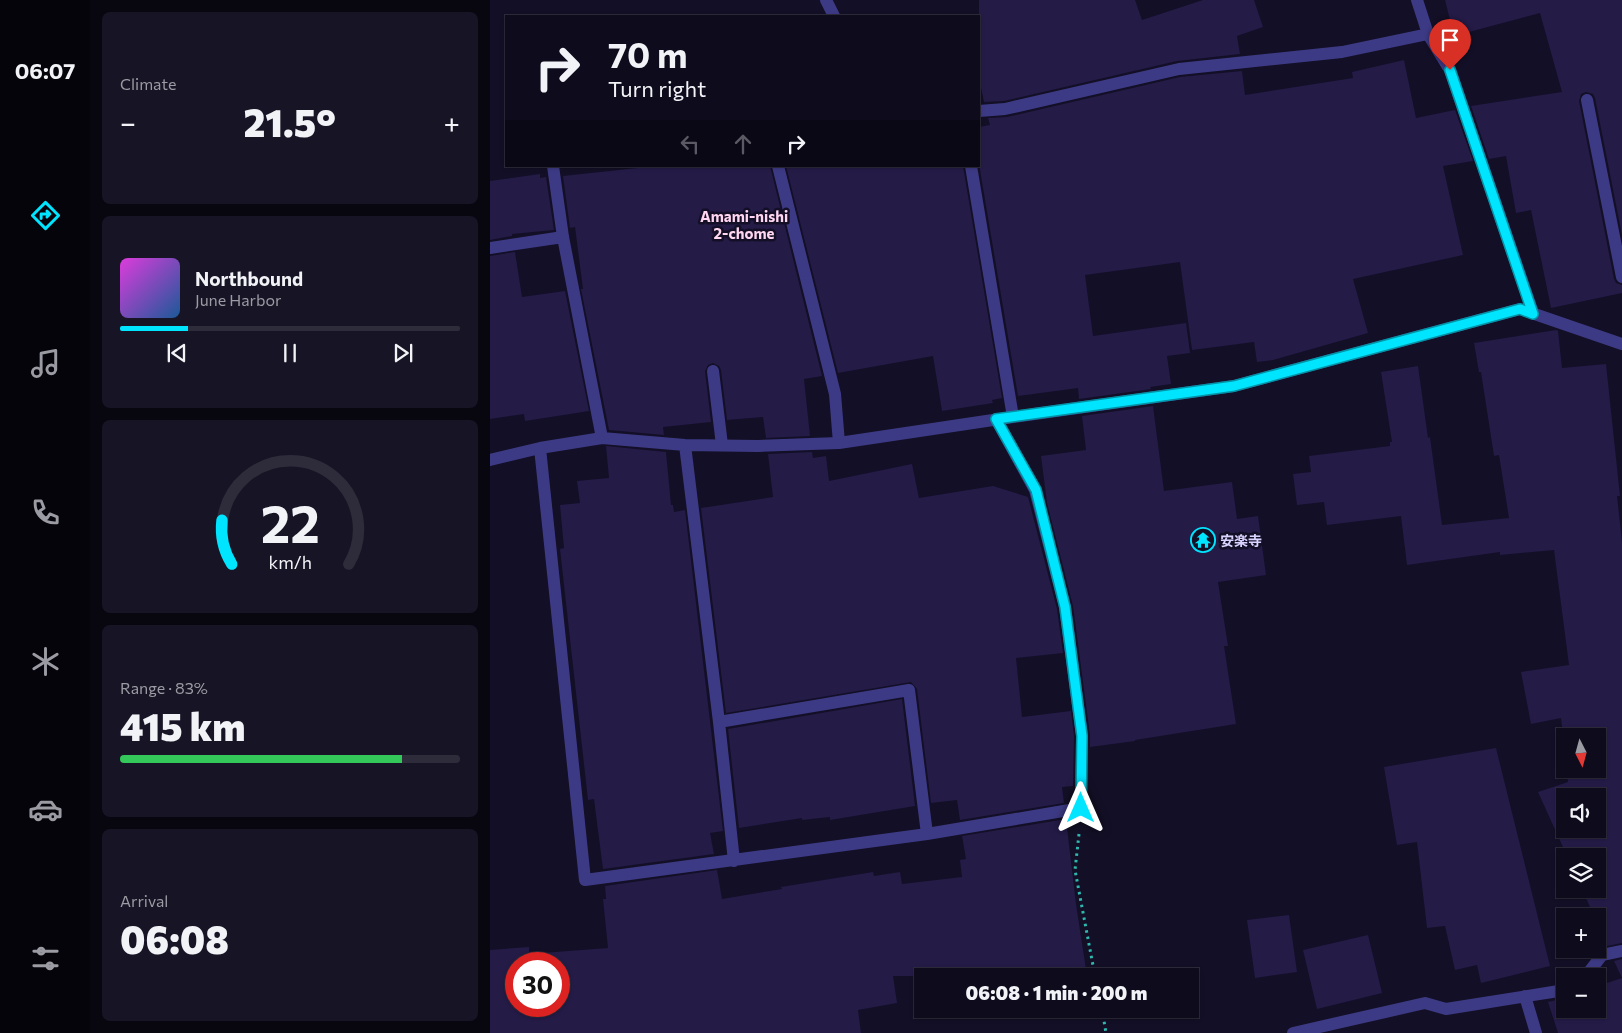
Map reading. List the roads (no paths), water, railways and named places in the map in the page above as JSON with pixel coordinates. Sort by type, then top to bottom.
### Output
[{"type":"street","points":[[826,0],[834,15]]},
{"type":"street","points":[[1417,0],[1428,34],[1450,70],[1533,314]]},
{"type":"street","points":[[980,111],[1004,109],[1179,69],[1342,52],[1428,34]]},
{"type":"street","points":[[1587,100],[1622,277]]},
{"type":"street","points":[[553,167],[564,237],[602,438]]},
{"type":"street","points":[[778,167],[835,394],[839,443]]},
{"type":"street","points":[[971,167],[1013,416]]},
{"type":"street","points":[[490,248],[564,237]]},
{"type":"street","points":[[490,460],[540,448],[602,438],[685,445],[758,446],[839,443],[1013,416],[1234,386],[1520,309],[1622,344],[1622,350]]},
{"type":"street","points":[[713,370],[722,445]]},
{"type":"street","points":[[540,448],[585,880],[927,834],[1081,808],[1082,736],[1065,607],[1036,490],[996,419]]},
{"type":"street","points":[[685,445],[734,861]]},
{"type":"street","points":[[719,722],[908,690],[927,834]]},
{"type":"street","points":[[1592,968],[1602,955],[1622,951]]},
{"type":"street","points":[[1293,1033],[1425,1003],[1446,1009],[1556,991]]},
{"type":"street","points":[[1525,996],[1536,1033]]},
{"type":"place","name":"安楽寺","points":[[1203,540]]},
{"type":"district","name":"Amami-nishi 2-chome","points":[[744,224]]}]
